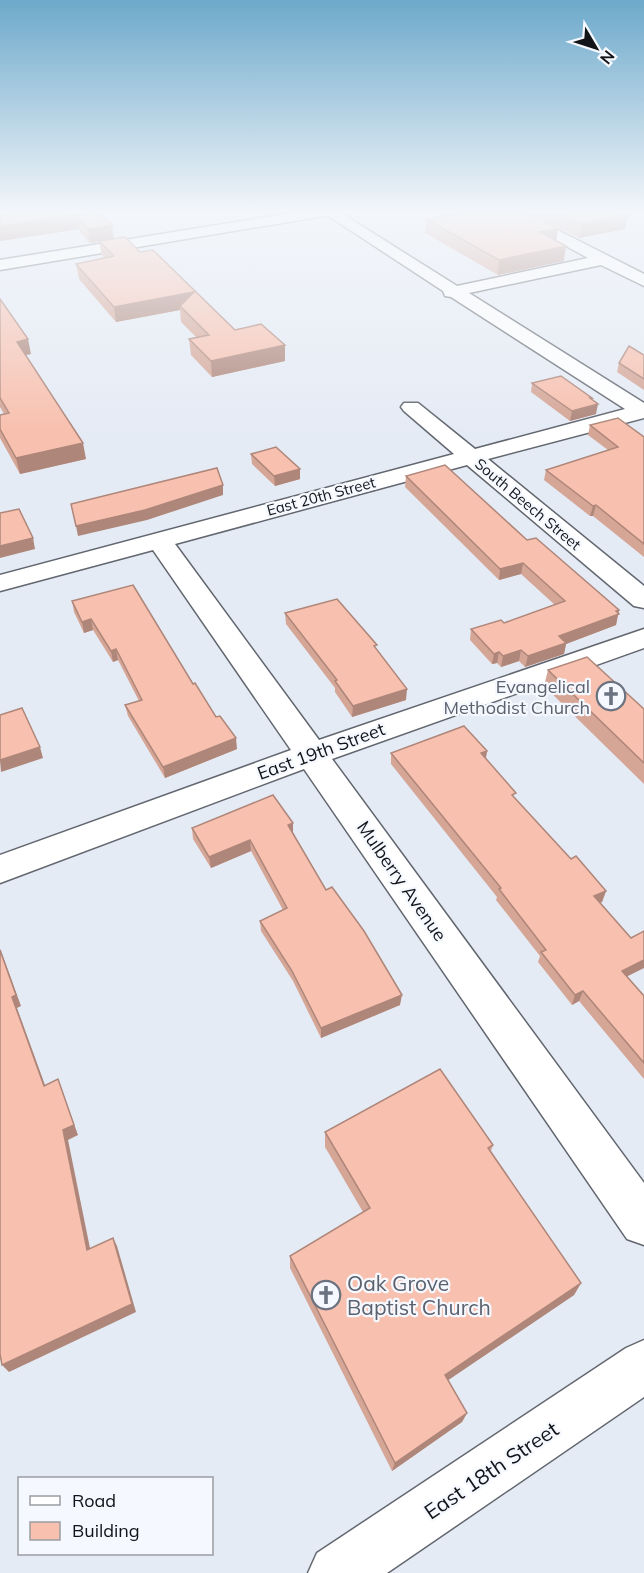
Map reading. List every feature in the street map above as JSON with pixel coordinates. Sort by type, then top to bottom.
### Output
[{"type":"street","points":[[440,284],[643,412]]},
{"type":"street","points":[[451,292],[487,284]]},
{"type":"street","name":"South Beech Street","points":[[411,407],[644,600]]},
{"type":"street","name":"East 20th Street","points":[[0,583],[470,455],[643,412]]},
{"type":"street","name":"Mulberry Avenue","points":[[159,540],[644,1222]]},
{"type":"street","name":"East 19th Street","points":[[0,869],[312,754],[644,638]]},
{"type":"street","name":"East 18th Street","points":[[337,1573],[644,1366]]},
{"type":"building","points":[[94,284],[188,284],[235,330],[261,324],[285,345],[211,361],[189,339],[209,335],[180,306],[194,292],[114,307]]},
{"type":"building","points":[[0,299],[28,339],[17,342],[83,443],[16,458],[0,429],[0,415],[9,413],[0,398]]},
{"type":"building","points":[[629,346],[644,355],[644,379],[619,363]]},
{"type":"building","points":[[561,376],[598,404],[572,411],[532,383]]},
{"type":"building","points":[[618,418],[644,437],[644,544],[596,505],[593,506],[546,470],[618,447],[590,425]]},
{"type":"building","points":[[276,447],[300,469],[274,476],[251,454]]},
{"type":"building","points":[[445,465],[527,540],[536,538],[619,610],[616,611],[619,614],[559,636],[566,643],[528,656],[521,650],[503,656],[499,652],[494,654],[471,629],[501,620],[504,623],[565,601],[523,563],[500,569],[406,476]]},
{"type":"building","points":[[217,468],[223,485],[145,510],[76,526],[71,504]]},
{"type":"building","points":[[19,509],[33,538],[0,546],[0,513]]},
{"type":"building","points":[[133,585],[193,684],[195,683],[216,717],[220,716],[236,738],[163,767],[125,705],[142,700],[116,649],[111,651],[91,619],[82,622],[72,601]]},
{"type":"building","points":[[337,599],[377,645],[374,646],[407,689],[353,706],[335,681],[337,680],[285,613]]},
{"type":"building","points":[[587,657],[644,709],[644,763],[548,670]]},
{"type":"building","points":[[22,708],[40,747],[0,760],[0,715]]},
{"type":"building","points":[[464,726],[487,751],[481,753],[516,793],[512,795],[571,859],[576,856],[606,891],[594,896],[631,938],[644,931],[644,960],[622,971],[644,996],[644,1063],[583,991],[575,995],[541,952],[546,950],[499,889],[501,888],[391,753]]},
{"type":"building","points":[[273,795],[293,823],[288,825],[326,890],[332,887],[364,931],[402,995],[321,1028],[292,971],[260,921],[287,908],[250,840],[209,857],[192,828]]},
{"type":"building","points":[[0,950],[16,995],[12,997],[44,1086],[58,1079],[74,1125],[63,1130],[87,1250],[113,1238],[132,1304],[2,1365],[0,1354]]},
{"type":"building","points":[[440,1069],[493,1145],[488,1148],[581,1283],[445,1375],[467,1413],[395,1463],[290,1256],[370,1208],[325,1132]]},
{"type":"place","name":"Evangelical Methodist Church","points":[[611,696]]},
{"type":"place","name":"Oak Grove Baptist Church","points":[[326,1295]]}]
